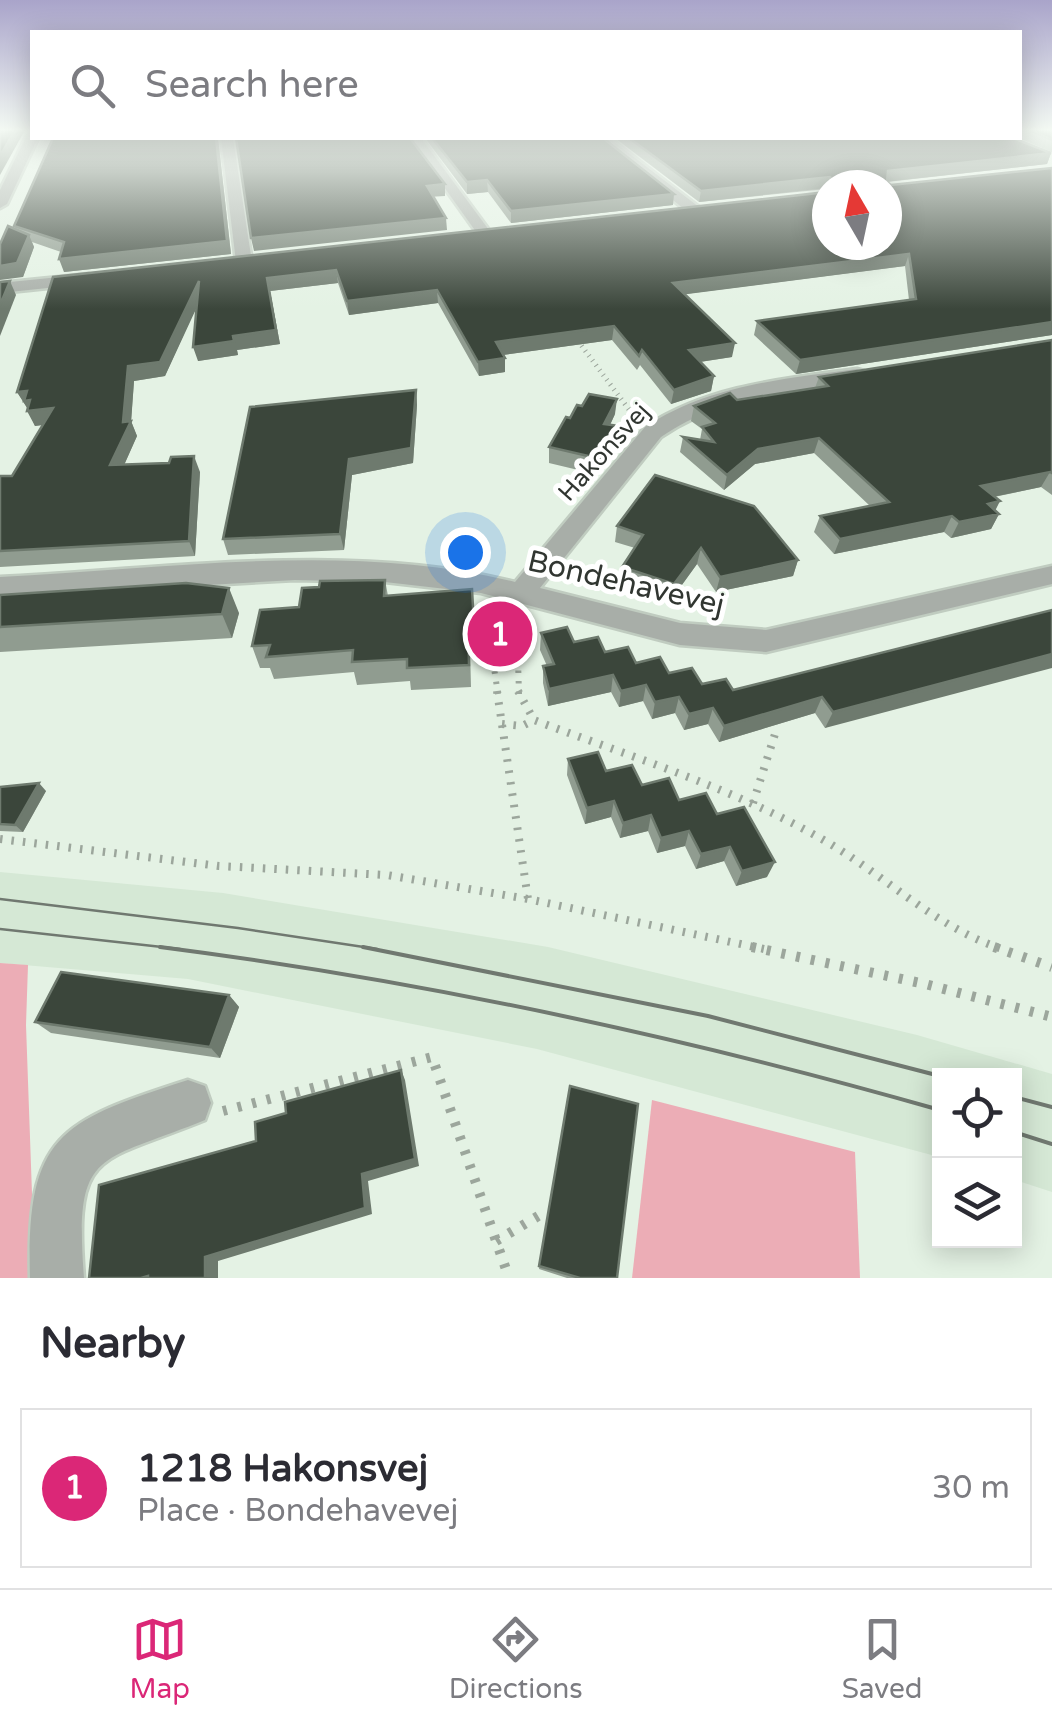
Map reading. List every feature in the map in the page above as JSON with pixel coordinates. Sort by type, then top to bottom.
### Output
[{"type":"street","points":[[231,190],[235,263],[264,260]]},
{"type":"street","points":[[453,190],[484,233]]},
{"type":"street","points":[[672,190],[699,210],[675,212]]},
{"type":"street","points":[[460,236],[506,231]]},
{"type":"street","points":[[0,288],[98,278]]},
{"type":"street","name":"Hakonsvej","points":[[532,595],[653,432],[674,416],[729,395],[887,370]]},
{"type":"street","name":"Bondehavevej","points":[[0,587],[295,571],[385,573],[480,583],[680,634],[766,641],[1052,575]]},
{"type":"street","points":[[57,1278],[55,1207],[60,1187],[78,1153],[104,1132],[188,1103]]},
{"type":"path","points":[[567,327],[638,422],[653,432]]},
{"type":"path","points":[[480,583],[528,900]]},
{"type":"path","points":[[532,595],[514,667],[522,706],[534,720],[753,802],[833,846],[932,918],[983,943],[1052,967]]},
{"type":"path","points":[[502,724],[522,726],[534,720]]},
{"type":"path","points":[[753,802],[775,734],[771,728]]},
{"type":"path","points":[[0,839],[219,866],[386,875],[528,900],[906,980],[1052,1017]]},
{"type":"path","points":[[188,1103],[230,1112],[432,1057],[509,1278]]},
{"type":"path","points":[[496,1241],[546,1212]]},
{"type":"shaded area","points":[[0,872],[223,893],[548,947],[917,1035],[1052,1074],[1052,1192],[1022,1182],[1022,1068],[932,1068],[932,1155],[537,1049],[188,979],[0,963]]},
{"type":"shaded area","points":[[0,963],[28,965],[26,1025],[35,1278],[0,1278]]},
{"type":"shaded area","points":[[652,1100],[855,1152],[860,1278],[632,1278]]},
{"type":"building","points":[[30,190],[222,190],[227,241],[59,259],[64,242],[14,226]]},
{"type":"building","points":[[244,190],[429,190],[446,218],[251,238]]},
{"type":"building","points":[[494,190],[668,190],[674,194],[511,211]]},
{"type":"building","points":[[902,190],[1052,190],[1052,322],[800,360],[757,321],[916,299],[909,254],[902,255]]},
{"type":"building","points":[[812,194],[812,260],[860,260],[673,283],[735,343],[689,350],[714,376],[674,390],[642,350],[639,356],[614,326],[496,342],[505,358],[478,362],[437,290],[347,301],[336,270],[267,278],[276,330],[193,347],[199,281],[160,362],[128,366],[123,422],[131,421],[110,465],[169,463],[171,457],[194,456],[189,541],[0,551],[0,476],[12,476],[53,408],[27,411],[27,391],[17,392],[53,277]]},
{"type":"building","points":[[8,226],[29,235],[17,263],[0,266],[0,244]]},
{"type":"building","points":[[10,281],[0,305],[0,282]]},
{"type":"building","points":[[1052,340],[1052,473],[981,486],[1000,501],[988,504],[999,514],[959,522],[952,516],[840,539],[820,516],[889,502],[819,438],[758,449],[727,475],[683,437],[714,442],[702,427],[715,423],[694,406],[730,393],[737,400],[828,386],[819,377]]},
{"type":"building","points":[[416,390],[411,448],[349,459],[340,534],[223,539],[250,407]]},
{"type":"building","points":[[589,394],[617,399],[604,424],[619,426],[597,458],[549,447],[566,417],[570,418],[577,405],[582,406]]},
{"type":"building","points":[[655,475],[754,506],[798,560],[720,577],[701,548],[674,584],[622,567],[643,535],[617,526]]},
{"type":"building","points":[[385,580],[384,596],[472,589],[474,625],[468,626],[469,665],[407,668],[407,659],[352,662],[353,650],[266,657],[270,645],[252,646],[260,610],[299,607],[302,588],[319,587],[320,581]]},
{"type":"building","points":[[186,583],[229,588],[222,614],[0,627],[0,595]]},
{"type":"building","points":[[1052,610],[1052,654],[833,712],[822,697],[724,726],[713,708],[689,714],[679,697],[655,702],[646,685],[621,691],[613,675],[549,689],[543,666],[554,664],[541,633],[567,627],[574,642],[598,637],[605,652],[628,647],[636,663],[660,657],[669,673],[692,668],[702,684],[726,679],[733,690]]},
{"type":"building","points":[[598,752],[606,771],[632,765],[642,785],[669,778],[679,800],[706,793],[717,814],[744,807],[775,862],[742,871],[730,847],[701,854],[689,831],[661,838],[651,815],[623,823],[614,801],[587,808],[568,759]]},
{"type":"building","points":[[39,783],[15,825],[0,824],[0,787]]},
{"type":"building","points":[[61,972],[229,995],[210,1047],[35,1022]]},
{"type":"building","points":[[401,1070],[415,1159],[362,1174],[365,1208],[205,1257],[205,1278],[89,1278],[99,1185],[256,1141],[255,1122],[286,1113],[285,1102]]},
{"type":"building","points":[[570,1086],[638,1104],[617,1278],[580,1278],[539,1266]]},
{"type":"tram line","points":[[0,899],[377,949]]},
{"type":"tram line","points":[[0,929],[180,949]]},
{"type":"tram line","points":[[160,947],[358,977],[553,1014],[651,1035],[932,1108]]},
{"type":"tram line","points":[[363,947],[708,1016],[932,1074]]},
{"type":"tram line","points":[[1022,1099],[1052,1107]]},
{"type":"tram line","points":[[1022,1135],[1052,1144]]},
{"type":"place","name":"1218 Hakonsvej","points":[[500,634]]}]
